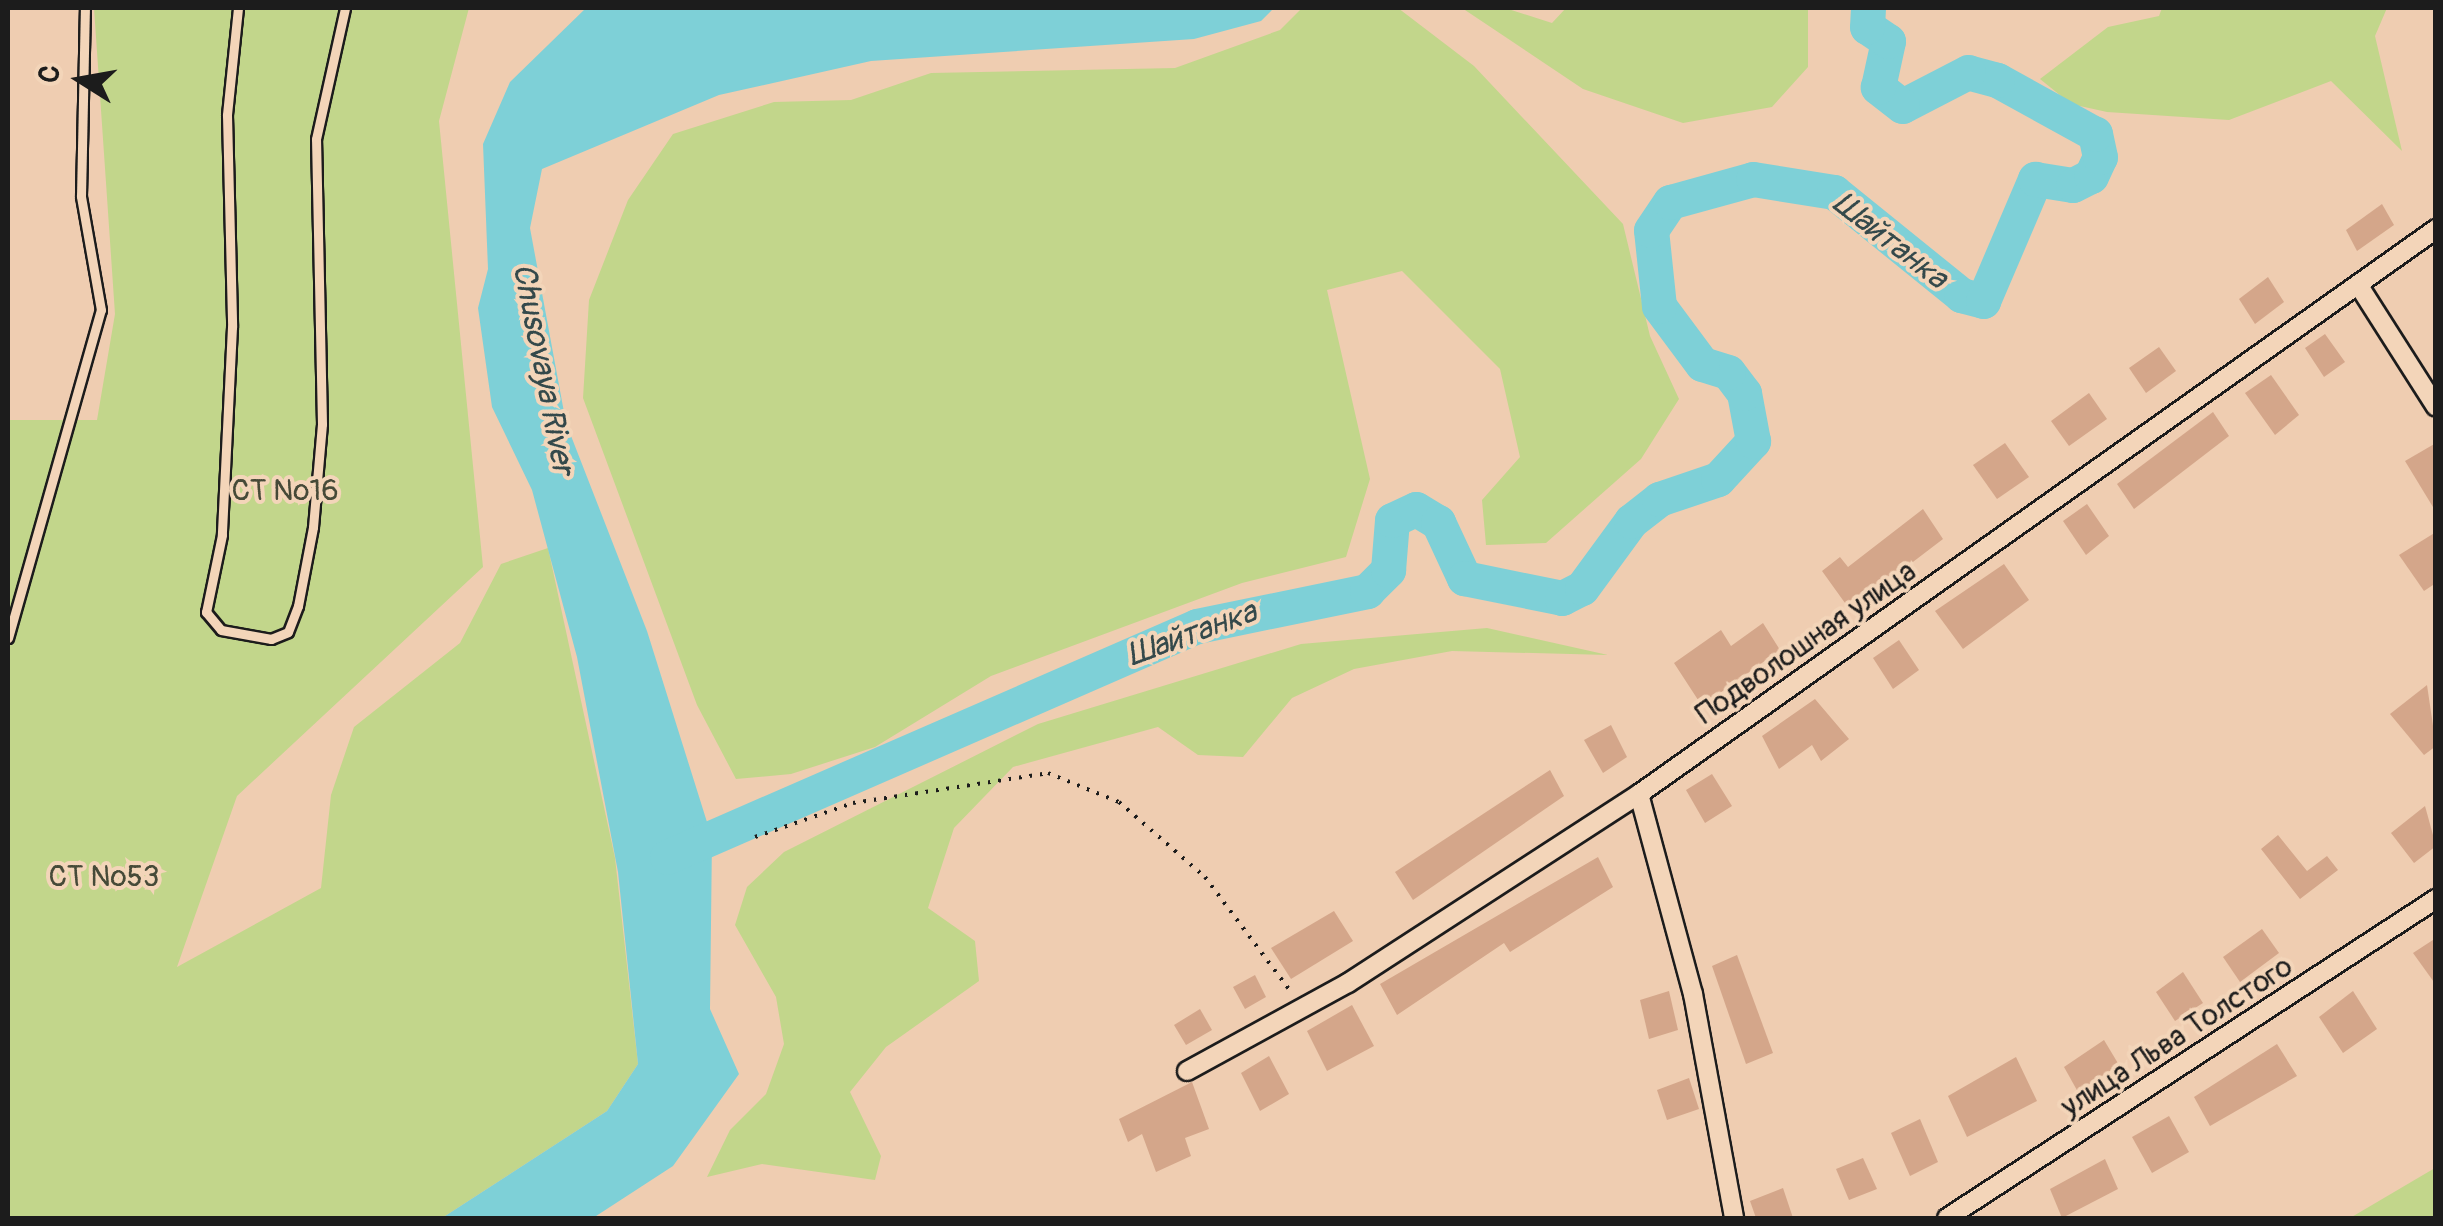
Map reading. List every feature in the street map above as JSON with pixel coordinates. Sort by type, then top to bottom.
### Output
[{"type":"street","name":"Подволошная улица","points":[[1188,1072],[1303,1008],[1640,794],[2436,229]]},
{"type":"street","points":[[2359,286],[2436,406]]},
{"type":"street","points":[[1640,794],[1694,994],[1734,1218]]},
{"type":"street","name":"улица Льва Толстого","points":[[1947,1218],[2436,899]]},
{"type":"lane","points":[[8,638],[101,310],[80,196],[85,8]]},
{"type":"lane","points":[[238,8],[227,115],[232,327],[222,536],[206,612],[221,630],[271,638],[288,632],[298,606],[313,527],[322,424],[316,139],[345,8]]},
{"type":"path","points":[[755,837],[853,804],[1048,773],[1119,802],[1205,877],[1303,1008]]},
{"type":"green space","points":[[94,8],[469,8],[439,121],[483,567],[237,796],[177,967],[321,888],[331,795],[354,727],[460,643],[501,564],[548,548],[615,858],[638,1064],[607,1111],[442,1218],[8,1218],[8,420],[97,420],[115,314]]},
{"type":"green space","points":[[1302,8],[1398,8],[1474,66],[1623,224],[1650,336],[1679,399],[1641,459],[1546,543],[1486,545],[1482,500],[1520,457],[1500,369],[1402,271],[1327,290],[1370,479],[1346,557],[1242,583],[991,676],[875,747],[791,774],[736,779],[697,705],[583,398],[589,300],[628,200],[673,134],[774,102],[851,100],[931,73],[1175,68],[1280,30]]},
{"type":"green space","points":[[1462,8],[1505,8],[1552,23],[1566,8],[1808,8],[1808,67],[1772,107],[1683,123],[1583,89]]},
{"type":"green space","points":[[2162,8],[2387,8],[2375,36],[2402,151],[2331,81],[2229,120],[2107,112],[2071,104],[2040,79],[2108,27],[2159,16]]},
{"type":"green space","points":[[1487,628],[1608,655],[1452,651],[1354,669],[1292,698],[1243,757],[1198,755],[1158,727],[1013,767],[954,828],[928,908],[975,941],[979,981],[886,1047],[850,1092],[881,1156],[875,1180],[762,1164],[707,1177],[730,1130],[766,1094],[784,1044],[776,997],[735,925],[747,887],[784,852],[1038,724],[1301,644]]},
{"type":"green space","points":[[2435,1168],[2435,1218],[2350,1218],[2423,1175]]},
{"type":"water","name":"Chusovaya River","points":[[586,8],[1274,8],[1261,21],[1194,39],[871,61],[719,95],[542,169],[530,228],[566,423],[647,631],[712,838],[710,1009],[739,1074],[673,1166],[593,1218],[442,1218],[607,1111],[638,1064],[618,872],[577,657],[532,490],[492,407],[478,308],[488,269],[483,144],[510,82]]},
{"type":"building","points":[[2382,204],[2394,225],[2357,251],[2346,230]]},
{"type":"building","points":[[2268,277],[2284,302],[2255,324],[2239,299]]},
{"type":"building","points":[[2325,334],[2345,362],[2324,377],[2305,348]]},
{"type":"building","points":[[2159,347],[2176,371],[2146,393],[2129,368]]},
{"type":"building","points":[[2271,375],[2299,415],[2275,435],[2245,393]]},
{"type":"building","points":[[2089,393],[2107,419],[2069,446],[2051,421]]},
{"type":"building","points":[[2213,412],[2229,436],[2134,509],[2117,484]]},
{"type":"building","points":[[2005,443],[2029,477],[1997,499],[1973,465]]},
{"type":"building","points":[[2436,443],[2436,512],[2405,461]]},
{"type":"building","points":[[2087,504],[2109,536],[2086,555],[2063,521]]},
{"type":"building","points":[[1923,509],[1943,539],[1850,610],[1822,571],[1840,557],[1848,567]]},
{"type":"building","points":[[2436,532],[2436,583],[2424,591],[2399,555]]},
{"type":"building","points":[[2004,564],[2029,600],[1963,649],[1935,611]]},
{"type":"building","points":[[1763,623],[1780,650],[1702,706],[1674,663],[1721,630],[1731,646]]},
{"type":"building","points":[[1899,640],[1919,670],[1893,689],[1873,658]]},
{"type":"building","points":[[2427,685],[2436,746],[2424,755],[2390,714]]},
{"type":"building","points":[[1815,699],[1849,739],[1821,761],[1812,745],[1779,769],[1762,736]]},
{"type":"building","points":[[1611,725],[1627,757],[1603,773],[1584,740]]},
{"type":"building","points":[[1550,770],[1564,796],[1413,900],[1395,872]]},
{"type":"building","points":[[1712,774],[1732,806],[1705,823],[1686,790]]},
{"type":"building","points":[[2425,806],[2436,846],[2414,863],[2391,833]]},
{"type":"building","points":[[2278,835],[2307,871],[2327,856],[2338,870],[2300,899],[2261,849]]},
{"type":"building","points":[[1598,857],[1613,887],[1510,952],[1504,943],[1397,1015],[1380,984]]},
{"type":"building","points":[[1334,911],[1353,941],[1291,979],[1271,948]]},
{"type":"building","points":[[2262,929],[2279,953],[2240,982],[2223,957]]},
{"type":"building","points":[[2436,938],[2436,985],[2413,953]]},
{"type":"building","points":[[1737,955],[1773,1053],[1746,1064],[1712,966]]},
{"type":"building","points":[[2183,972],[2203,1003],[2175,1021],[2156,992]]},
{"type":"building","points":[[1255,975],[1266,997],[1245,1009],[1233,987]]},
{"type":"building","points":[[1669,991],[1678,1030],[1649,1039],[1640,1000]]},
{"type":"building","points":[[2353,991],[2377,1029],[2343,1053],[2319,1017]]},
{"type":"building","points":[[1352,1005],[1374,1046],[1327,1071],[1307,1031]]},
{"type":"building","points":[[1200,1009],[1212,1030],[1186,1045],[1174,1025]]},
{"type":"building","points":[[2104,1040],[2119,1065],[2078,1092],[2064,1067]]},
{"type":"building","points":[[2277,1044],[2297,1076],[2210,1126],[2194,1097]]},
{"type":"building","points":[[1269,1056],[1289,1094],[1260,1111],[1241,1073]]},
{"type":"building","points":[[2016,1057],[2037,1101],[1967,1137],[1948,1096]]},
{"type":"building","points":[[1689,1078],[1699,1109],[1667,1120],[1657,1090]]},
{"type":"building","points":[[1192,1082],[1209,1129],[1185,1138],[1191,1156],[1156,1172],[1142,1134],[1128,1142],[1119,1119]]},
{"type":"building","points":[[2169,1116],[2189,1152],[2152,1173],[2132,1137]]},
{"type":"building","points":[[1920,1119],[1938,1162],[1910,1176],[1891,1133]]},
{"type":"building","points":[[1863,1158],[1877,1189],[1849,1200],[1836,1169]]},
{"type":"building","points":[[2105,1159],[2118,1189],[2062,1218],[2050,1189]]},
{"type":"building","points":[[1783,1188],[1793,1218],[1756,1218],[1750,1201]]},
{"type":"waterway","name":"Шайтанка","points":[[667,857],[1197,626],[1367,591],[1388,570],[1392,520],[1416,509],[1438,522],[1464,578],[1562,598],[1582,588],[1631,521],[1659,499],[1718,479],[1753,441],[1744,393],[1728,372],[1702,364],[1659,306],[1651,230],[1670,202],[1753,179],[1834,192],[1961,295],[1983,301],[2035,179],[2073,185],[2091,176],[2100,157],[2095,134],[1997,80],[1968,72],[1902,106],[1878,87],[1888,41],[1867,27],[1868,8]]},
{"type":"park label","name":"СТ №16","points":[[285,491]]},
{"type":"park label","name":"СТ №53","points":[[104,877]]}]
